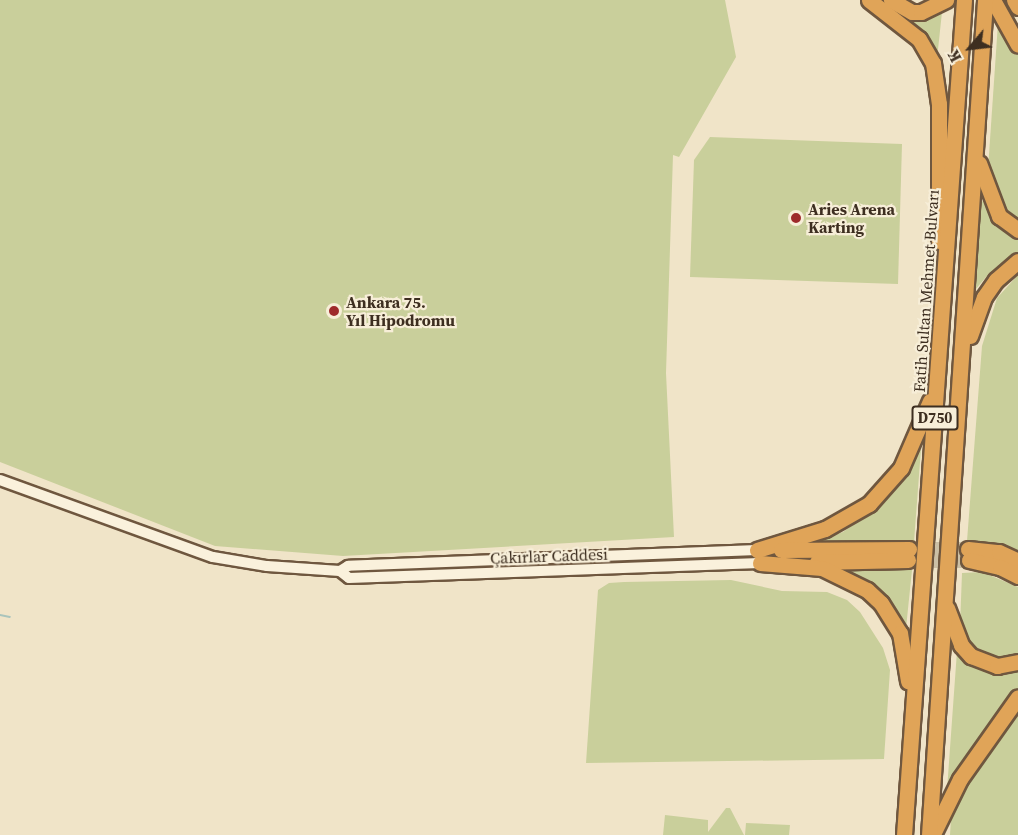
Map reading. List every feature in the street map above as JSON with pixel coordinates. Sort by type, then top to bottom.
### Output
[{"type":"highway","points":[[869,0],[919,39],[933,63],[939,104],[937,207],[944,295]]},
{"type":"highway","points":[[891,0],[912,12],[921,12],[946,0]]},
{"type":"highway","name":"Fatih Sultan Mehmet Bulvarı","points":[[903,835],[964,0]]},
{"type":"highway","name":"D750","points":[[931,835],[985,0]]},
{"type":"highway","points":[[994,0],[1018,39]]},
{"type":"highway","points":[[994,0],[1018,45]]},
{"type":"highway","points":[[1016,1],[1018,7]]},
{"type":"highway","points":[[976,146],[992,203],[999,216],[1018,231]]},
{"type":"highway","points":[[961,368],[984,297],[996,280],[1018,261]]},
{"type":"highway","points":[[759,557],[849,517],[886,489],[913,446],[938,375]]},
{"type":"highway","points":[[1018,561],[999,552],[969,555],[1018,576]]},
{"type":"highway","points":[[759,557],[908,554]]},
{"type":"highway","points":[[759,557],[839,573],[855,580],[881,603],[900,633],[912,718]]},
{"type":"highway","points":[[945,602],[961,645],[971,656],[997,666],[1018,662]]},
{"type":"highway","points":[[931,835],[960,779],[1018,697]]},
{"type":"main road","name":"Çakırlar Caddesi","points":[[0,480],[213,557],[267,566],[340,571],[349,578],[693,566],[759,557]]},
{"type":"main road","name":"Çakırlar Caddesi","points":[[340,571],[348,566],[692,552],[759,557]]},
{"type":"main road","points":[[692,552],[693,566]]},
{"type":"green space","name":"Ankara 75. Yıl Hipodromu","points":[[0,0],[725,0],[736,57],[679,157],[673,155],[666,373],[674,537],[343,556],[215,546],[0,462]]},
{"type":"green space","points":[[878,0],[885,0],[915,18],[942,12],[937,59]]},
{"type":"green space","points":[[998,23],[1018,55],[1018,222],[1010,219],[995,195],[988,169]]},
{"type":"green space","name":"Aries Arena Karting","points":[[710,137],[902,144],[898,284],[690,277],[694,160]]},
{"type":"green space","points":[[983,201],[1002,227],[1018,238],[1018,256],[986,277],[970,296],[976,206]]},
{"type":"green space","points":[[1018,275],[1018,552],[1006,545],[967,541],[982,346],[997,298]]},
{"type":"green space","points":[[921,449],[914,542],[813,543],[843,532],[885,502]]},
{"type":"green space","points":[[835,570],[912,570],[905,638],[894,615]]},
{"type":"green space","points":[[982,572],[1018,587],[1018,656],[988,661],[969,647],[960,626],[962,573]]},
{"type":"green space","points":[[731,580],[782,591],[827,592],[847,600],[860,612],[883,648],[890,670],[884,759],[586,763],[598,590],[609,583]]},
{"type":"green space","points":[[957,651],[983,671],[1005,675],[1018,670],[1018,689],[947,790]]},
{"type":"green space","points":[[1018,710],[1018,835],[950,835],[952,802]]},
{"type":"green space","points":[[726,808],[730,808],[744,835],[663,835],[665,815],[708,820],[708,832]]},
{"type":"green space","points":[[746,823],[790,825],[789,835],[745,835]]},
{"type":"waterway","points":[[0,615],[10,617]]},
{"type":"tunnel","points":[[911,549],[968,549]]},
{"type":"tunnel","points":[[911,560],[969,560]]},
{"type":"place","name":"Aries Arena Karting","points":[[796,218]]},
{"type":"place","name":"Ankara 75. Yıl Hipodromu","points":[[334,311]]}]
